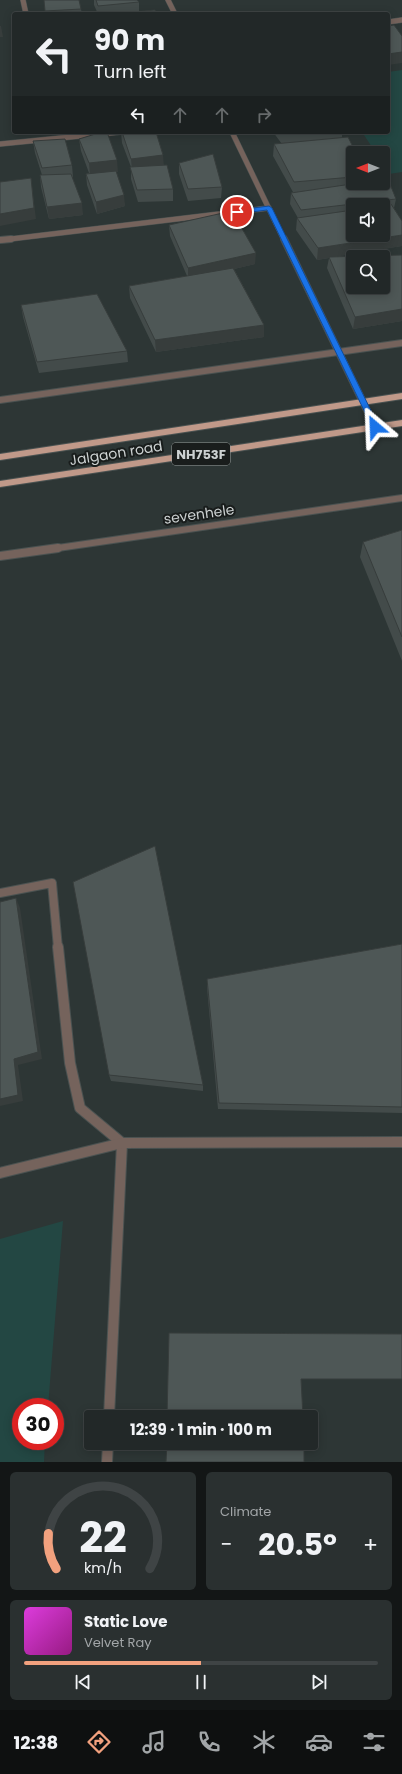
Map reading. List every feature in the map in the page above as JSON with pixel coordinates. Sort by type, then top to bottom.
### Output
[{"type":"highway","name":"Jalgaon road","points":[[0,457],[402,396]]},
{"type":"highway","name":"Jalgaon road","points":[[0,484],[402,423]]},
{"type":"street","points":[[22,0],[25,12]]},
{"type":"street","points":[[168,0],[174,12]]},
{"type":"street","points":[[390,22],[402,20]]},
{"type":"street","points":[[60,134],[61,139]]},
{"type":"street","points":[[0,144],[104,134]]},
{"type":"street","points":[[233,134],[375,427]]},
{"type":"street","points":[[0,240],[269,208]]},
{"type":"street","points":[[0,400],[402,343]]},
{"type":"street","name":"sevenhele","points":[[0,556],[402,498]]},
{"type":"street","points":[[0,893],[52,883],[70,1063],[80,1108],[122,1143]]},
{"type":"street","points":[[0,1173],[122,1143],[402,1142]]},
{"type":"street","points":[[110,1410],[122,1143]]},
{"type":"street","points":[[107,1462],[108,1450]]},
{"type":"shaded area","points":[[402,70],[402,172],[390,174],[390,146],[371,146],[363,134],[390,134],[390,72]]},
{"type":"shaded area","points":[[63,1221],[49,1398],[12,1398],[12,1450],[45,1450],[44,1462],[0,1462],[0,1239]]},
{"type":"building","points":[[44,0],[79,0],[81,9],[45,11]]},
{"type":"building","points":[[96,0],[137,0],[139,2],[98,6]]},
{"type":"building","points":[[155,10],[156,12],[134,12]]},
{"type":"building","points":[[394,25],[402,36],[402,52],[390,54],[390,26]]},
{"type":"building","points":[[95,134],[108,134],[117,160],[89,163],[79,139]]},
{"type":"building","points":[[123,134],[157,134],[163,155],[131,159]]},
{"type":"building","points":[[348,137],[352,146],[346,146],[346,178],[294,182],[274,144]]},
{"type":"building","points":[[65,139],[72,165],[42,168],[33,141]]},
{"type":"building","points":[[213,154],[222,187],[188,189],[179,163]]},
{"type":"building","points":[[167,165],[173,189],[137,190],[130,167]]},
{"type":"building","points":[[116,171],[124,195],[96,202],[86,174]]},
{"type":"building","points":[[71,174],[82,203],[47,207],[40,175]]},
{"type":"building","points":[[31,178],[34,208],[0,214],[0,182]]},
{"type":"building","points":[[390,184],[396,199],[346,198],[346,205],[301,210],[291,193],[346,185],[346,190],[390,190]]},
{"type":"building","points":[[390,204],[402,221],[402,235],[390,237]]},
{"type":"building","points":[[232,211],[256,253],[188,268],[169,225]]},
{"type":"building","points":[[346,211],[346,242],[357,242],[318,248],[297,218]]},
{"type":"building","points":[[390,255],[402,255],[402,309],[355,317],[329,257],[346,257],[346,294],[390,294]]},
{"type":"building","points":[[233,268],[264,325],[155,340],[129,286]]},
{"type":"building","points":[[97,294],[127,351],[37,362],[21,305]]},
{"type":"building","points":[[402,530],[402,637],[363,542]]},
{"type":"building","points":[[155,846],[203,1085],[109,1075],[73,882]]},
{"type":"building","points":[[16,898],[38,1052],[14,1059],[18,1095],[0,1099],[0,902]]},
{"type":"building","points":[[402,944],[402,1107],[219,1103],[207,979]]},
{"type":"building","points":[[169,1333],[402,1334],[402,1379],[301,1379],[303,1410],[167,1410]]},
{"type":"building","points":[[167,1450],[304,1450],[304,1462],[166,1462]]},
{"type":"route","points":[[237,212],[269,208],[375,427]]}]
